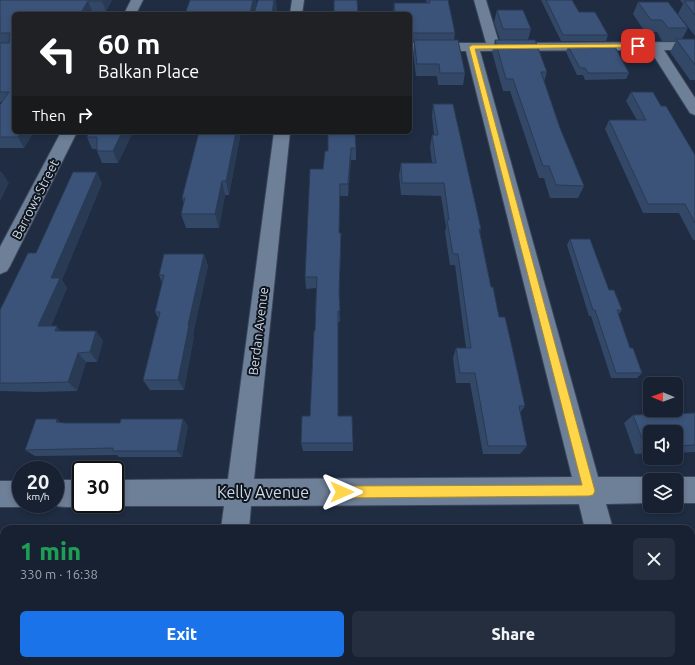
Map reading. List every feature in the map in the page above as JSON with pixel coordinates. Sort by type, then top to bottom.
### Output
[{"type":"street","points":[[131,12],[137,0]]},
{"type":"street","points":[[296,12],[298,0]]},
{"type":"street","points":[[480,0],[494,47]]},
{"type":"street","points":[[412,47],[654,46],[692,42]]},
{"type":"street","points":[[654,46],[695,110]]},
{"type":"street","points":[[472,47],[598,525]]},
{"type":"street","name":"Barrows Street","points":[[0,266],[68,134]]},
{"type":"street","name":"Berdan Avenue","points":[[235,525],[282,134]]},
{"type":"street","name":"Kelly Avenue","points":[[124,493],[643,490]]},
{"type":"street","points":[[683,490],[695,490]]},
{"type":"street","points":[[0,494],[12,494]]},
{"type":"building","points":[[0,0],[103,0],[88,1],[81,12],[12,12],[12,134],[20,134],[18,137],[0,137],[0,105],[9,92],[0,92],[0,43],[9,43],[10,33],[0,33]]},
{"type":"building","points":[[190,0],[253,0],[250,12],[186,12]]},
{"type":"building","points":[[258,0],[274,0],[272,12],[255,12]]},
{"type":"building","points":[[334,0],[357,0],[358,12],[334,12]]},
{"type":"building","points":[[429,0],[448,0],[455,33],[412,33],[412,12],[395,12],[394,3],[430,3]]},
{"type":"building","points":[[546,0],[572,0],[579,12],[595,12],[608,35],[563,35]]},
{"type":"building","points":[[684,1],[695,1],[695,15]]},
{"type":"building","points":[[638,2],[668,2],[688,28],[668,28],[662,20],[651,20]]},
{"type":"building","points":[[497,10],[523,10],[531,29],[503,29]]},
{"type":"building","points":[[676,39],[695,39],[695,65]]},
{"type":"building","points":[[414,40],[458,40],[465,73],[440,73],[439,64],[417,64]]},
{"type":"building","points":[[495,40],[535,40],[547,72],[541,72],[560,128],[584,186],[556,185],[549,166],[543,166],[513,79],[506,79]]},
{"type":"building","points":[[614,45],[629,73],[588,73],[585,68],[580,68],[568,46]]},
{"type":"building","points":[[631,92],[653,92],[661,106],[666,106],[695,155],[695,223],[685,204],[648,204],[609,120],[646,120]]},
{"type":"building","points":[[433,104],[453,104],[481,229],[479,229],[491,287],[493,287],[499,317],[505,317],[525,406],[519,406],[527,446],[488,446],[475,373],[460,373],[456,348],[471,348],[458,254],[453,254],[447,220],[449,220],[444,183],[402,183],[401,163],[436,163],[432,135],[438,135]]},
{"type":"building","points":[[88,134],[121,134],[113,151],[97,151],[97,137],[87,137]]},
{"type":"building","points":[[198,134],[236,134],[226,181],[222,181],[215,214],[181,214],[185,198],[182,198]]},
{"type":"building","points":[[328,134],[355,134],[356,148],[351,148],[348,184],[340,184],[340,311],[338,311],[338,416],[352,416],[353,443],[301,443],[302,416],[310,416],[317,277],[305,277],[310,169],[323,169],[325,151],[328,151]]},
{"type":"building","points":[[73,172],[97,172],[51,278],[60,278],[38,326],[57,326],[55,331],[96,331],[90,352],[78,353],[68,382],[0,383],[0,310],[28,253],[36,253]]},
{"type":"building","points":[[570,239],[590,239],[609,290],[614,290],[622,310],[617,310],[630,348],[633,348],[642,373],[616,373],[595,310],[593,310]]},
{"type":"building","points":[[164,254],[204,254],[188,325],[178,380],[143,380],[160,312],[155,312],[164,275],[159,275]]},
{"type":"building","points":[[683,413],[695,413],[695,445],[683,446],[683,425],[643,425],[643,441],[633,415],[643,415],[643,417],[683,417]]},
{"type":"building","points":[[36,419],[57,419],[56,422],[65,423],[120,423],[121,419],[183,419],[177,451],[113,451],[113,448],[25,450]]},
{"type":"route","points":[[342,492],[589,491],[472,47],[638,46]]}]
